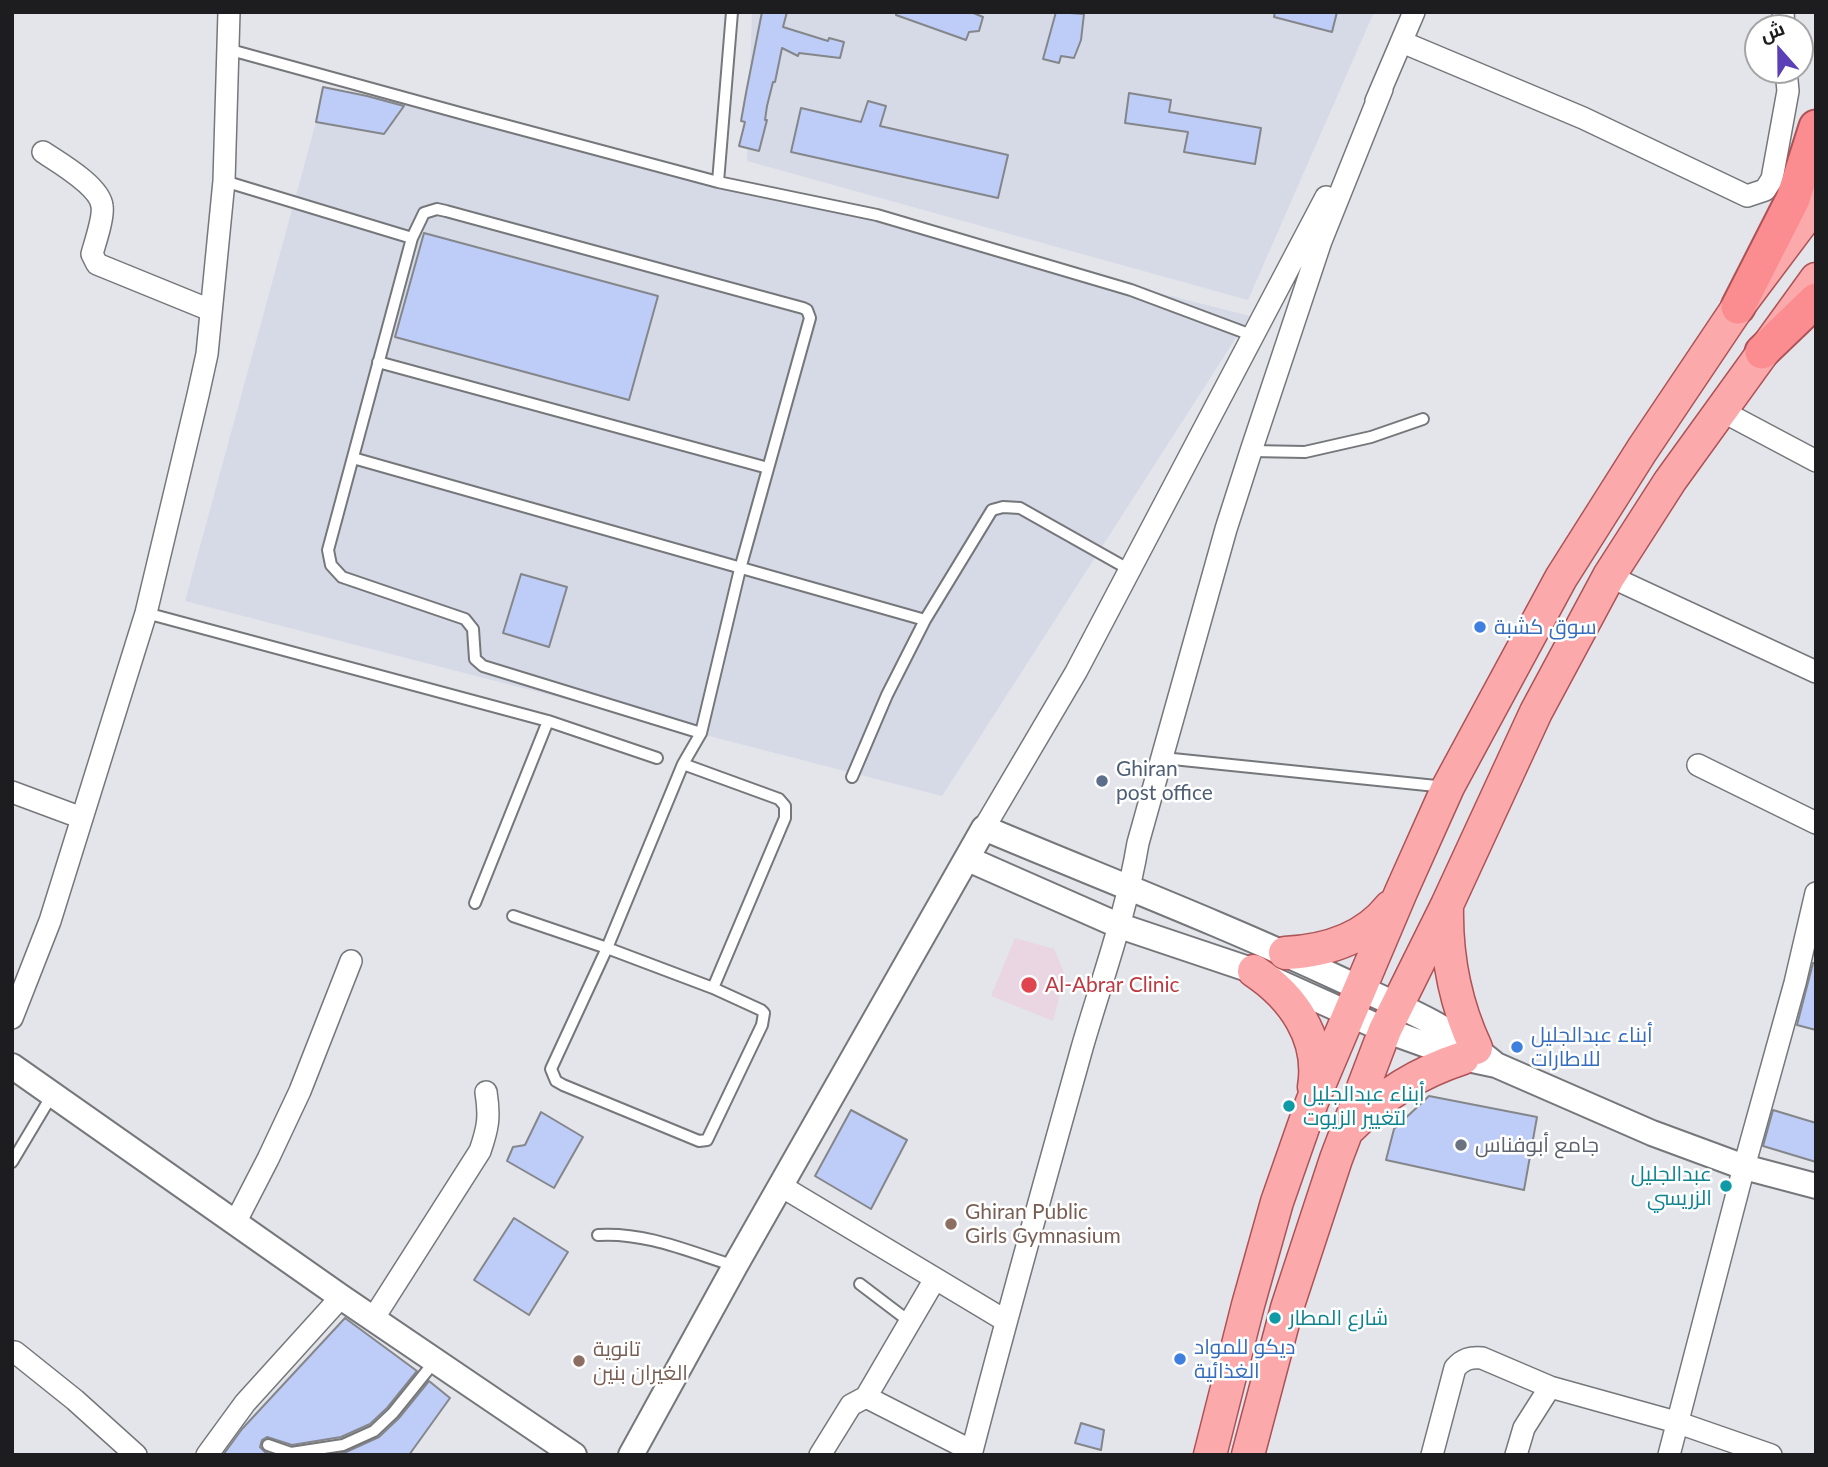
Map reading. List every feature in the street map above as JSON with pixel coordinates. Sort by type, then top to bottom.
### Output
[{"type":"highway","points":[[1738,307],[1793,199],[1816,127]]},
{"type":"highway","points":[[1762,352],[1816,300]]},
{"type":"main road","points":[[1210,1455],[1277,1202],[1312,1102],[1448,787],[1561,578],[1642,450],[1738,307],[1816,203]]},
{"type":"main road","points":[[1248,1455],[1287,1308],[1332,1172],[1391,1017],[1447,905],[1536,712],[1609,576],[1670,481],[1816,279]]},
{"type":"main road","points":[[1285,953],[1312,952],[1339,944],[1364,932],[1384,914],[1401,892]]},
{"type":"main road","points":[[1348,1130],[1376,1103],[1401,1086],[1426,1072],[1478,1057],[1452,978],[1447,947],[1447,905]]},
{"type":"main road","points":[[1254,971],[1288,999],[1301,1017],[1310,1037],[1315,1059],[1312,1102]]},
{"type":"street","points":[[12,1018],[50,921],[146,613],[207,354],[224,181],[229,12]]},
{"type":"street","points":[[866,1397],[971,1453],[1086,1034],[1120,926],[1138,843],[1226,529],[1321,241],[1414,12]]},
{"type":"street","points":[[1402,42],[1583,118],[1748,196],[1765,190],[1772,179],[1787,84]]},
{"type":"street","points":[[631,1455],[903,967],[1076,671],[1382,89]]},
{"type":"street","points":[[43,152],[79,176],[97,194],[102,206],[92,254],[97,264],[210,310]]},
{"type":"street","points":[[1720,410],[1816,461]]},
{"type":"street","points":[[1609,576],[1816,672]]},
{"type":"street","points":[[1698,765],[1816,822]]},
{"type":"street","points":[[12,792],[82,818]]},
{"type":"street","points":[[984,828],[1285,953],[1355,1001]]},
{"type":"street","points":[[968,859],[1120,926],[1254,971],[1355,1001],[1652,1133],[1744,1167],[1816,1186]]},
{"type":"street","points":[[1669,1455],[1744,1167],[1810,949],[1816,893]]},
{"type":"street","points":[[235,1223],[300,1091],[351,961]]},
{"type":"street","points":[[12,1066],[341,1297],[574,1455]]},
{"type":"street","points":[[373,1319],[480,1151],[489,1116],[486,1092]]},
{"type":"street","points":[[781,1186],[1006,1321]]},
{"type":"street","points":[[820,1455],[850,1405],[866,1397],[935,1279]]},
{"type":"street","points":[[207,1455],[245,1403],[341,1297]]},
{"type":"street","points":[[15,1352],[75,1400],[135,1455]]},
{"type":"street","points":[[1432,1455],[1455,1368],[1467,1359],[1482,1358],[1550,1387],[1676,1422],[1771,1455]]},
{"type":"street","points":[[1516,1455],[1524,1429],[1550,1387]]},
{"type":"lane","points":[[718,182],[732,12]]},
{"type":"lane","points":[[227,48],[471,117],[718,182],[877,215],[1131,290],[1254,336]]},
{"type":"lane","points":[[224,181],[412,238]]},
{"type":"lane","points":[[513,916],[607,948],[713,988],[761,1010],[764,1019],[709,1137],[702,1142],[563,1085],[552,1075],[554,1062],[607,948],[683,764],[701,733],[740,569],[810,323],[807,310],[437,209],[424,214],[412,238],[328,550],[331,565],[342,577],[465,618],[473,629],[475,659],[484,666],[701,733]]},
{"type":"lane","points":[[379,362],[768,468]]},
{"type":"lane","points":[[1251,451],[1305,452],[1371,438],[1423,419]]},
{"type":"lane","points":[[353,458],[925,620]]},
{"type":"lane","points":[[852,777],[887,695],[925,620],[992,510],[1003,507],[1020,508],[1130,570]]},
{"type":"lane","points":[[146,613],[548,721],[657,758]]},
{"type":"lane","points":[[475,903],[548,721]]},
{"type":"lane","points":[[1163,758],[1448,787]]},
{"type":"lane","points":[[683,764],[779,799],[785,806],[786,813],[713,988]]},
{"type":"lane","points":[[12,1162],[53,1094]]},
{"type":"lane","points":[[598,1236],[640,1236],[735,1266]]},
{"type":"lane","points":[[860,1284],[910,1322]]},
{"type":"lane","points":[[268,1445],[292,1453],[343,1445],[374,1431],[393,1413],[436,1361]]},
{"type":"shaded area","points":[[752,12],[1374,12],[1248,300],[747,161]]},
{"type":"shaded area","points":[[323,87],[406,103],[1250,316],[942,796],[185,601],[316,122]]},
{"type":"shaded area","name":"Al-Abrar Clinic","points":[[1015,938],[1054,949],[1065,975],[1053,1021],[991,996]]},
{"type":"building","points":[[762,12],[787,12],[783,27],[828,41],[829,38],[844,42],[840,58],[799,53],[798,56],[782,48],[759,151],[739,146],[745,122],[741,121]]},
{"type":"building","points":[[896,12],[971,12],[983,17],[979,31],[969,32],[966,40],[896,15]]},
{"type":"building","points":[[1056,12],[1084,14],[1081,40],[1074,58],[1061,56],[1059,63],[1043,59]]},
{"type":"building","points":[[1275,12],[1337,12],[1332,32],[1274,17]]},
{"type":"building","points":[[323,87],[404,106],[384,134],[316,122]]},
{"type":"building","points":[[1129,93],[1171,100],[1169,112],[1261,128],[1255,164],[1184,152],[1188,132],[1125,123]]},
{"type":"building","points":[[868,101],[886,106],[880,126],[1008,155],[998,198],[791,152],[801,108],[861,122]]},
{"type":"building","points":[[424,233],[658,296],[629,400],[395,337]]},
{"type":"building","points":[[521,574],[567,587],[549,647],[503,633]]},
{"type":"building","points":[[1813,963],[1816,963],[1816,1030],[1797,1025]]},
{"type":"building","name":"جامع أبوفناس","points":[[1429,1096],[1537,1117],[1524,1190],[1386,1160],[1394,1129]]},
{"type":"building","points":[[851,1110],[907,1140],[871,1209],[815,1176]]},
{"type":"building","points":[[1773,1110],[1816,1123],[1816,1162],[1763,1146]]},
{"type":"building","points":[[541,1112],[583,1137],[554,1188],[507,1161],[513,1147],[525,1145]]},
{"type":"building","points":[[514,1218],[568,1252],[529,1315],[474,1280]]},
{"type":"building","points":[[345,1318],[417,1371],[387,1408],[370,1424],[341,1437],[292,1445],[267,1437],[262,1440],[260,1447],[272,1455],[223,1455],[242,1429]]},
{"type":"building","points":[[429,1381],[450,1398],[409,1455],[331,1455],[346,1452],[379,1437],[399,1418]]},
{"type":"building","points":[[1081,1423],[1104,1430],[1101,1450],[1075,1443]]},
{"type":"place","name":"سوق كشبة","points":[[1480,627]]},
{"type":"place","name":"Ghiran post office","points":[[1102,781]]},
{"type":"place","name":"Al-Abrar Clinic","points":[[1029,985]]},
{"type":"place","name":"أبناء عبدالجليل للاطارات","points":[[1517,1047]]},
{"type":"place","name":"أبناء عبدالجليل لتغيير الزيوت","points":[[1289,1106]]},
{"type":"place","name":"جامع أبوفناس","points":[[1461,1145]]},
{"type":"place","name":"عبدالجليل الزريسي","points":[[1726,1186]]},
{"type":"place","name":"Ghiran Public Girls Gymnasium","points":[[951,1224]]},
{"type":"place","name":"شارع المطار","points":[[1275,1318]]},
{"type":"place","name":"ديكو للمواد الغذائية","points":[[1180,1359]]},
{"type":"place","name":"تانوية الغيران بنين","points":[[579,1361]]}]
